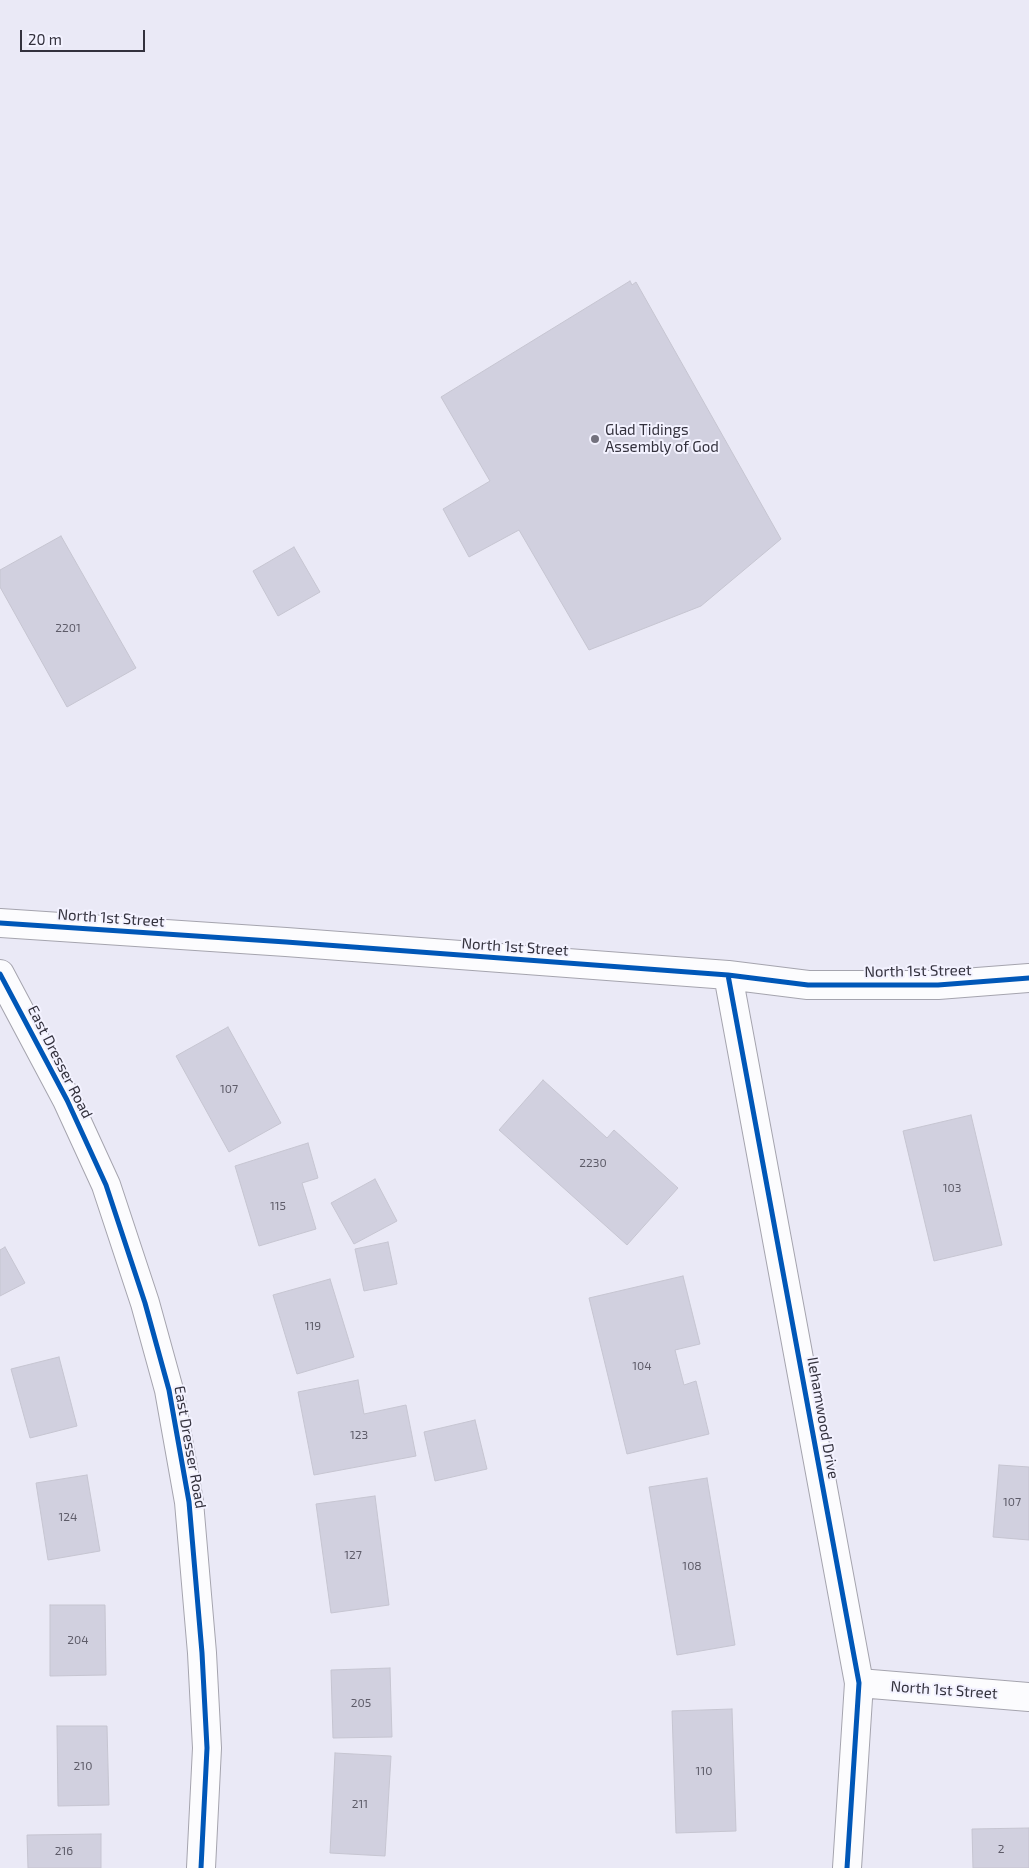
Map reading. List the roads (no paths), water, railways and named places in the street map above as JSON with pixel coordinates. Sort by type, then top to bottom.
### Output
[{"type":"street","name":"North 1st Street","points":[[0,923],[728,975],[808,985],[938,985],[1029,978]]},
{"type":"street","name":"East Dresser Road","points":[[0,974],[67,1100],[106,1185],[145,1303],[169,1390],[189,1502],[202,1653],[207,1748],[201,1868]]},
{"type":"street","name":"Ilehamwood Drive","points":[[728,975],[859,1683],[847,1868]]},
{"type":"street","name":"North 1st Street","points":[[859,1683],[1029,1696]]},
{"type":"place","name":"Glad Tidings Assembly of God","points":[[595,439]]}]
